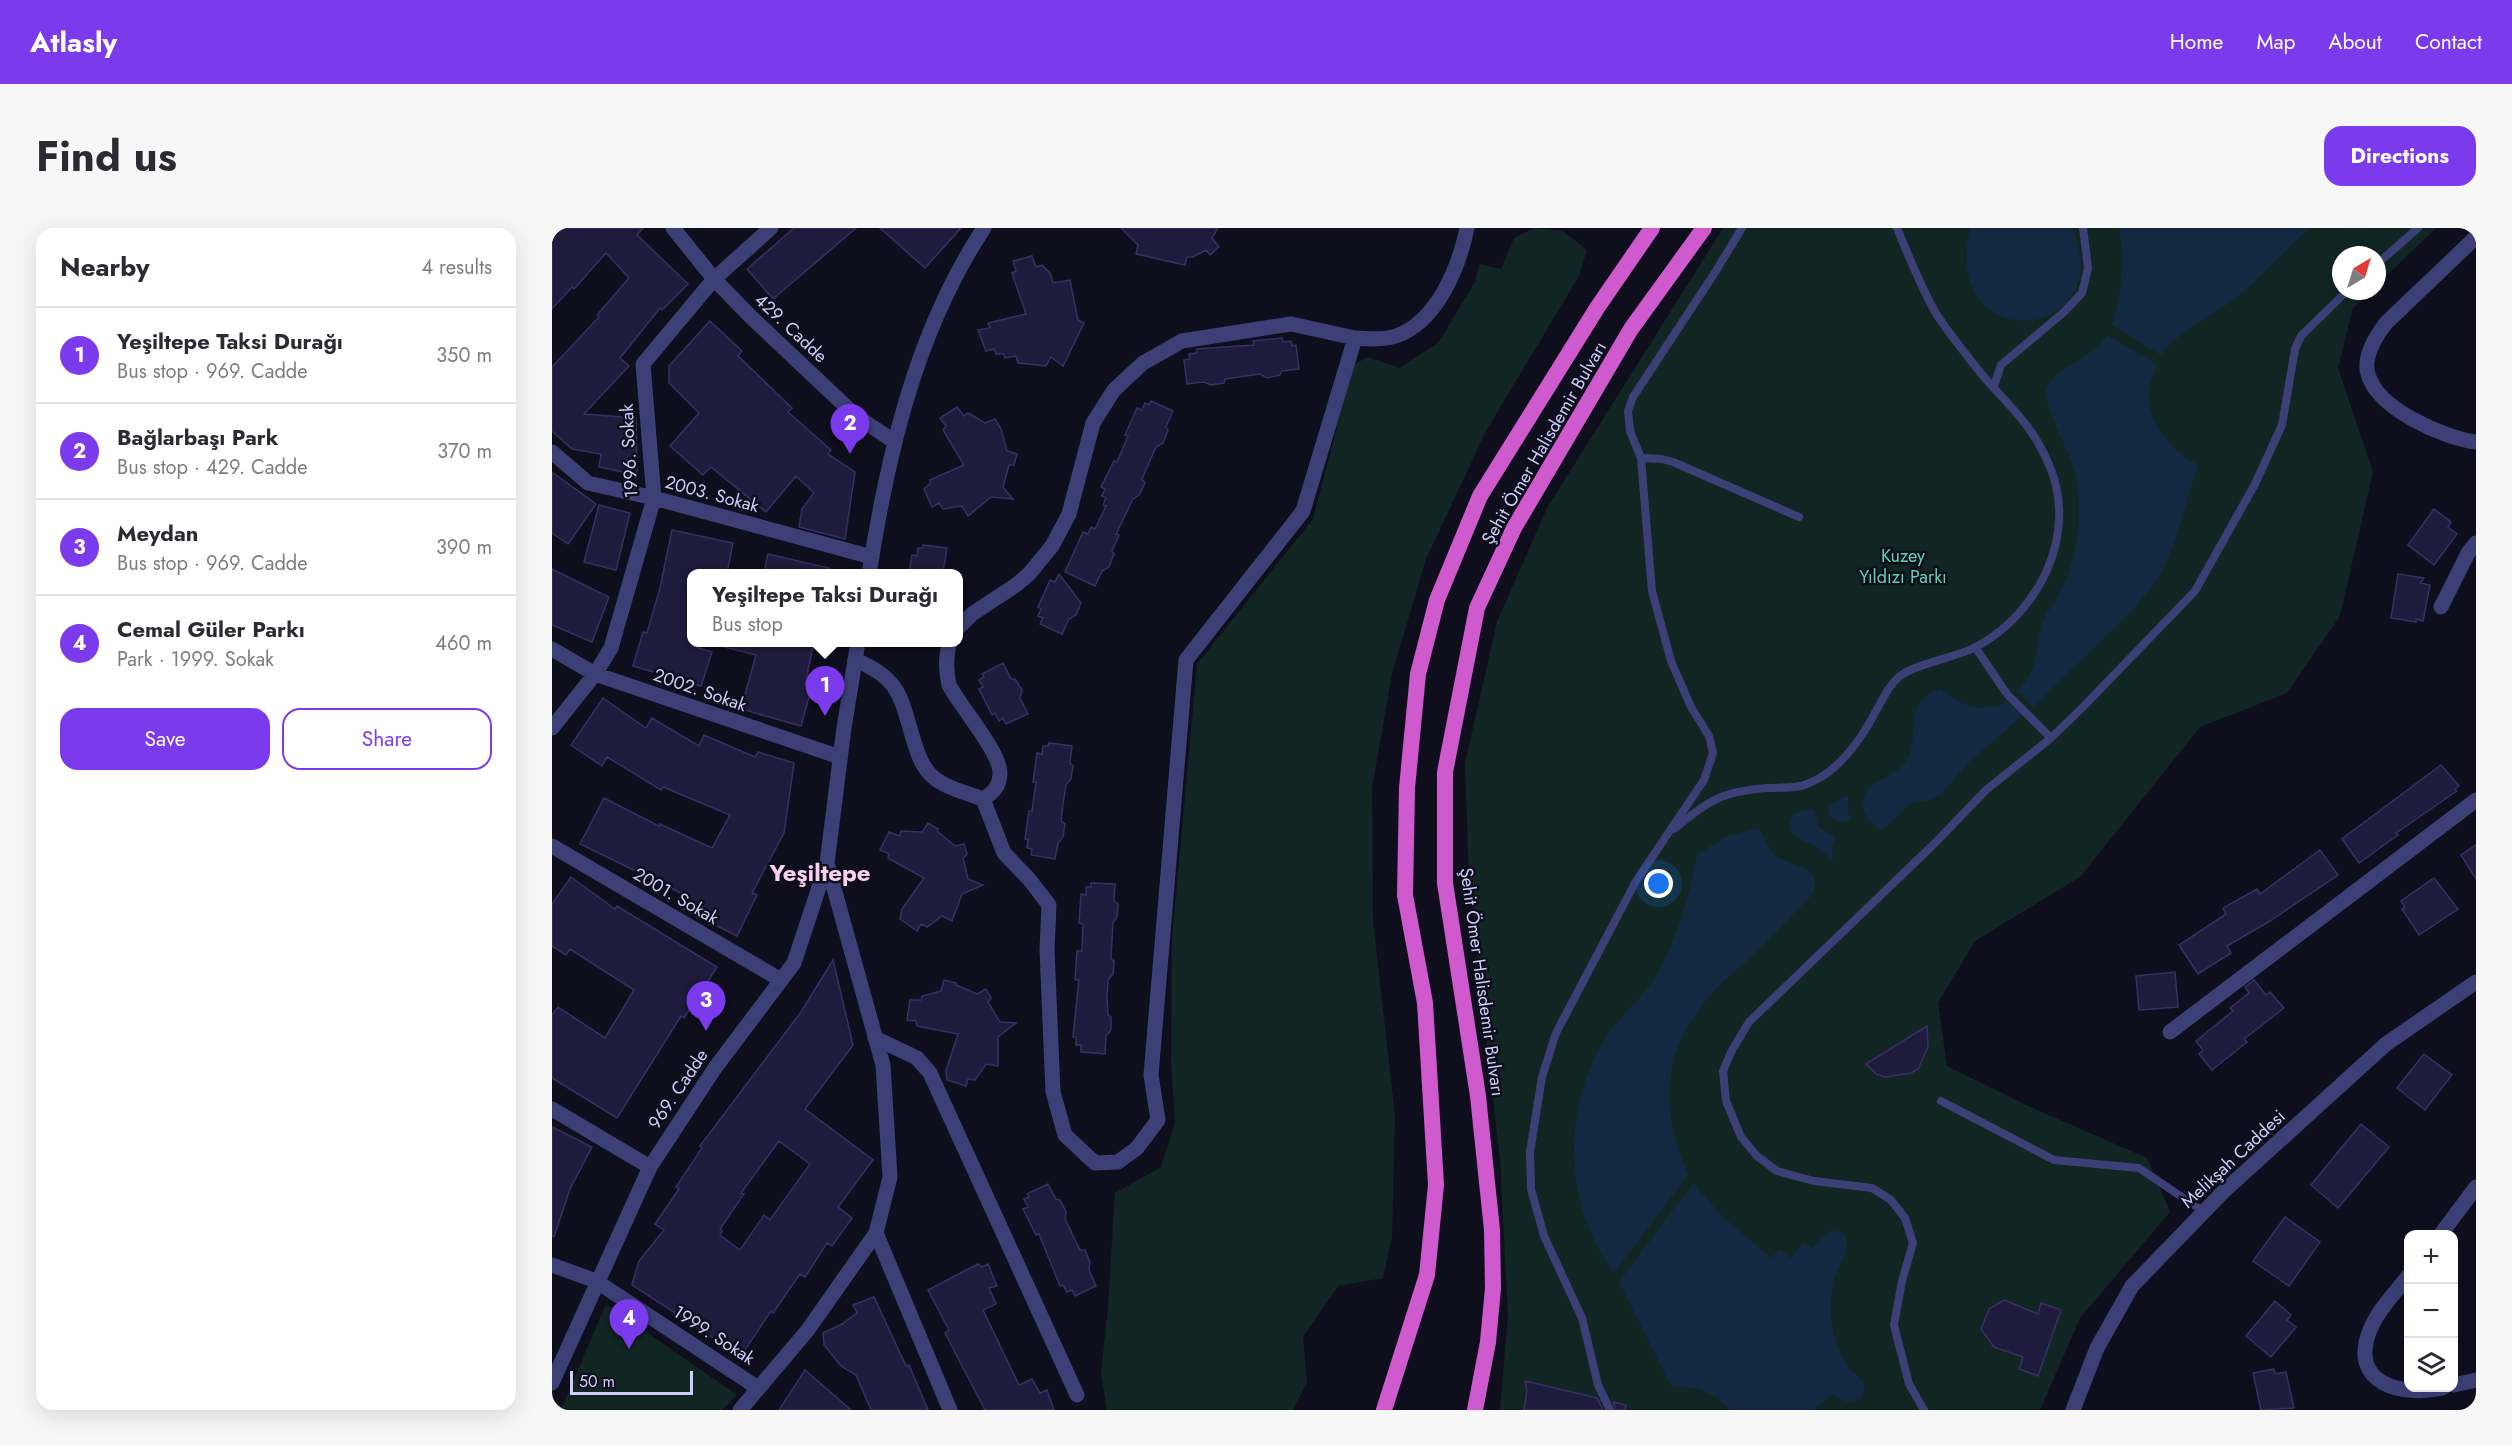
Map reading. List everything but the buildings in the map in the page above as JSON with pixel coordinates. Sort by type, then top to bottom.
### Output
[{"type":"highway","name":"Şehit Ömer Halisdemir Bulvarı","points":[[1384,1410],[1427,1275],[1436,1185],[1425,1003],[1405,895],[1407,788],[1418,674],[1437,600],[1480,496],[1597,308],[1652,228]]},
{"type":"highway","name":"Şehit Ömer Halisdemir Bulvarı","points":[[1475,1410],[1488,1342],[1493,1288],[1492,1230],[1478,1096],[1445,883],[1444,772],[1477,608],[1514,528],[1630,329],[1704,228]]},
{"type":"street","name":"429. Cadde","points":[[673,228],[714,279],[752,318],[856,416],[895,442]]},
{"type":"street","name":"1996. Sokak","points":[[552,728],[595,674],[611,648],[654,498],[643,364],[714,279],[771,228]]},
{"type":"street","points":[[870,569],[895,442],[909,390],[938,310],[984,228]]},
{"type":"street","points":[[963,623],[972,614],[1016,585],[1052,546],[1069,514],[1093,423],[1114,390],[1143,363],[1182,341],[1291,324],[1355,338],[1393,337],[1408,331],[1423,320],[1446,286],[1456,264],[1467,228]]},
{"type":"street","points":[[2476,237],[2386,322],[2376,336],[2368,357],[2367,374],[2379,393],[2396,408],[2426,426],[2476,442]]},
{"type":"street","points":[[855,660],[871,666],[893,684],[900,694],[919,757],[933,777],[983,799],[1004,853],[1029,879],[1049,905],[1047,950],[1053,1092],[1065,1135],[1095,1163],[1118,1162],[1137,1148],[1158,1120],[1151,1075],[1186,660],[1302,511],[1355,338]]},
{"type":"street","name":"2003. Sokak","points":[[552,452],[588,483],[654,498],[872,557]]},
{"type":"street","points":[[2440,607],[2468,553],[2476,543]]},
{"type":"street","name":"969. Cadde","points":[[552,1383],[596,1281],[650,1167],[715,1068],[795,963],[827,863],[857,647]]},
{"type":"street","points":[[949,647],[946,663],[949,685],[999,765],[998,784],[993,792],[983,799]]},
{"type":"street","name":"2002. Sokak","points":[[552,649],[595,674],[840,757]]},
{"type":"street","points":[[2170,1032],[2476,800]]},
{"type":"street","name":"2001. Sokak","points":[[552,846],[781,980]]},
{"type":"street","points":[[740,1410],[807,1331],[876,1233],[890,1177],[882,1065],[827,863]]},
{"type":"street","name":"Melikşah Caddesi","points":[[2073,1410],[2097,1347],[2132,1286],[2204,1212],[2386,1044],[2476,982]]},
{"type":"street","points":[[875,1038],[917,1058],[930,1073],[1077,1395]]},
{"type":"street","points":[[552,1109],[650,1167]]},
{"type":"street","points":[[2444,1230],[2476,1187]]},
{"type":"street","points":[[876,1233],[950,1410]]},
{"type":"street","name":"1999. Sokak","points":[[552,1265],[596,1281],[759,1388]]},
{"type":"street","points":[[2404,1283],[2371,1326],[2365,1344],[2365,1359],[2373,1373],[2392,1387],[2404,1391]]},
{"type":"street","points":[[2458,1384],[2476,1380]]},
{"type":"lane","points":[[1610,1410],[1598,1385],[1582,1318],[1544,1236],[1531,1189],[1530,1152],[1542,1077],[1556,1034],[1636,881],[1704,780],[1713,753],[1709,736],[1690,707],[1671,661],[1652,591],[1641,458],[1630,431],[1628,411],[1633,397],[1742,228]]},
{"type":"lane","points":[[1667,835],[1706,803],[1738,790],[1806,785],[1829,772],[1853,748],[1877,711],[1887,690],[1901,675],[1975,647],[1997,633],[2022,610],[2047,572],[2057,545],[2060,505],[2051,469],[2037,436],[1976,368],[1937,314],[1898,228]]},
{"type":"lane","points":[[1994,386],[2001,365],[2064,312],[2082,293],[2088,268],[2083,228]]},
{"type":"lane","points":[[2386,256],[2418,228]]},
{"type":"lane","points":[[1924,1410],[1909,1384],[1894,1325],[1902,1281],[1913,1243],[1905,1218],[1891,1200],[1872,1188],[1814,1181],[1777,1171],[1757,1156],[1741,1137],[1726,1101],[1723,1071],[1732,1050],[1749,1022],[1935,843],[1986,790],[2051,738],[2194,591],[2255,484],[2282,425],[2295,349],[2301,336],[2338,300]]},
{"type":"lane","points":[[1641,458],[1673,462],[1799,517]]},
{"type":"lane","points":[[1975,647],[2007,694],[2051,738]]},
{"type":"lane","points":[[1941,1101],[2054,1160],[2139,1168],[2204,1212]]},
{"type":"green space","points":[[1535,228],[1563,231],[1587,250],[1579,276],[1486,431],[1426,559],[1392,674],[1372,788],[1373,921],[1395,1115],[1392,1237],[1383,1278],[1338,1286],[1303,1337],[1307,1382],[1293,1410],[1107,1410],[1101,1374],[1108,1307],[1115,1193],[1161,1167],[1175,1123],[1171,1062],[1172,940],[1197,664],[1313,519],[1353,365],[1368,357],[1399,368],[1438,343],[1475,282],[1479,264],[1501,269],[1514,238]]},
{"type":"green space","name":"Kuzey Yıldızı Parkı","points":[[1723,228],[2436,228],[2386,276],[2386,246],[2332,246],[2332,300],[2361,300],[2353,308],[2338,368],[2373,472],[2340,616],[2287,693],[2200,727],[2080,877],[1975,941],[1938,1003],[1947,1066],[2026,1105],[2147,1158],[2170,1212],[2080,1318],[2040,1410],[1500,1410],[1508,1314],[1500,1160],[1469,881],[1465,763],[1497,622],[1547,508]]},
{"type":"green space","points":[[606,1304],[737,1395],[722,1410],[561,1410]]},
{"type":"water","points":[[1970,228],[2072,228],[2081,263],[2073,293],[2057,310],[2036,320],[2014,320],[1992,311],[1976,294],[1967,266]]},
{"type":"water","points":[[2119,228],[2309,228],[2238,296],[2178,337],[2161,355],[2112,325],[2122,277]]},
{"type":"water","points":[[2108,335],[2157,365],[2149,390],[2150,405],[2157,426],[2171,445],[2198,465],[2175,540],[2155,583],[2134,609],[2033,707],[2018,691],[2033,667],[2043,620],[2058,597],[2071,565],[2079,519],[2075,473],[2049,408],[2046,393],[2049,385],[2059,373],[2086,356]]},
{"type":"water","points":[[1941,689],[1957,701],[1974,707],[1991,707],[2010,701],[2023,715],[1969,762],[1941,794],[1930,800],[1911,803],[1882,831],[1866,815],[1863,806],[1865,794],[1875,783],[1903,765],[1912,748],[1915,718],[1921,701],[1929,694]]},
{"type":"water","points":[[1848,795],[1848,812],[1852,820],[1840,823],[1829,816],[1828,806]]},
{"type":"water","points":[[1814,809],[1818,826],[1835,837],[1832,847],[1833,861],[1823,851],[1790,830],[1793,816],[1799,812]]},
{"type":"water","points":[[1759,828],[1774,853],[1783,860],[1806,869],[1815,879],[1815,886],[1811,896],[1719,986],[1700,1008],[1686,1030],[1670,1075],[1669,1098],[1678,1148],[1688,1175],[1614,1273],[1597,1246],[1585,1218],[1578,1189],[1574,1158],[1575,1128],[1580,1098],[1590,1068],[1604,1040],[1650,985],[1663,962],[1681,917],[1697,855],[1725,837]]},
{"type":"water","points":[[1693,1183],[1722,1216],[1771,1258],[1780,1249],[1791,1258],[1804,1243],[1812,1248],[1830,1231],[1840,1232],[1845,1236],[1846,1250],[1832,1289],[1832,1320],[1834,1335],[1842,1356],[1864,1384],[1863,1395],[1860,1399],[1847,1402],[1832,1395],[1814,1410],[1730,1410],[1717,1398],[1704,1391],[1671,1386],[1619,1282]]},
{"type":"place","name":"Bağlarbaşı Park","points":[[850,454]]},
{"type":"place","name":"Yeşiltepe Taksi Durağı","points":[[825,716]]},
{"type":"place","name":"Meydan","points":[[706,1031]]},
{"type":"place","name":"Cemal Güler Parkı","points":[[629,1349]]},
{"type":"district","name":"Yeşiltepe","points":[[820,872]]}]
